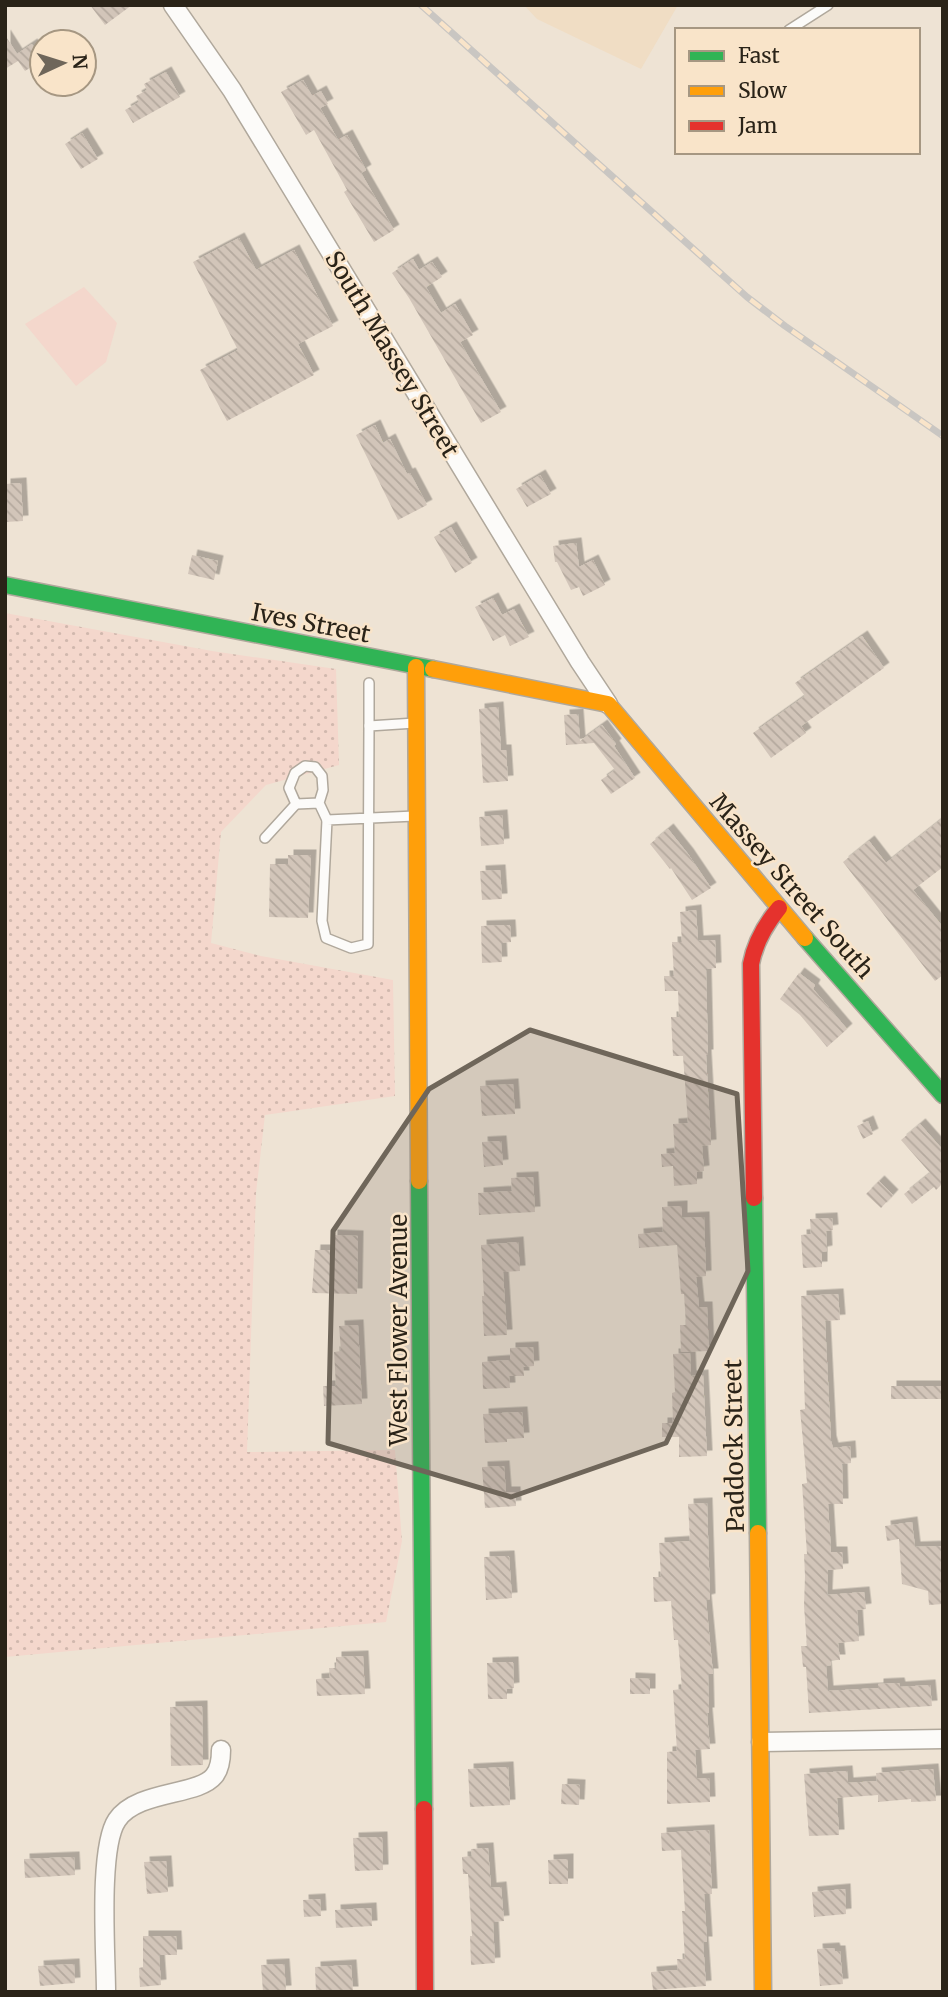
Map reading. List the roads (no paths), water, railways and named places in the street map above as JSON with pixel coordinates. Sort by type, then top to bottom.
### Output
[{"type":"street","name":"South Massey Street","points":[[173,5],[232,90],[572,650],[608,704]]},
{"type":"street","name":"Ives Street","points":[[5,585],[608,704]]},
{"type":"street","name":"West Flower Avenue","points":[[416,667],[425,1992]]},
{"type":"street","name":"Massey Street South","points":[[608,704],[779,908],[943,1095]]},
{"type":"street","name":"Paddock Street","points":[[763,1992],[751,964],[757,938],[779,908]]},
{"type":"street","points":[[761,1742],[943,1739]]},
{"type":"street","points":[[106,1992],[105,1881],[110,1834],[118,1818],[136,1805],[154,1797],[202,1784],[214,1777],[220,1763],[221,1750]]},
{"type":"lane","points":[[792,28],[828,5]]},
{"type":"lane","points":[[296,804],[289,788],[295,773],[305,765],[315,767],[322,776],[323,790],[319,803],[327,820],[322,921],[326,938],[351,948],[368,944],[369,683]]},
{"type":"lane","points":[[369,726],[416,723]]},
{"type":"lane","points":[[265,838],[296,804],[319,803]]},
{"type":"lane","points":[[327,820],[417,816]]},
{"type":"railway","points":[[421,5],[747,297],[943,436]]}]
